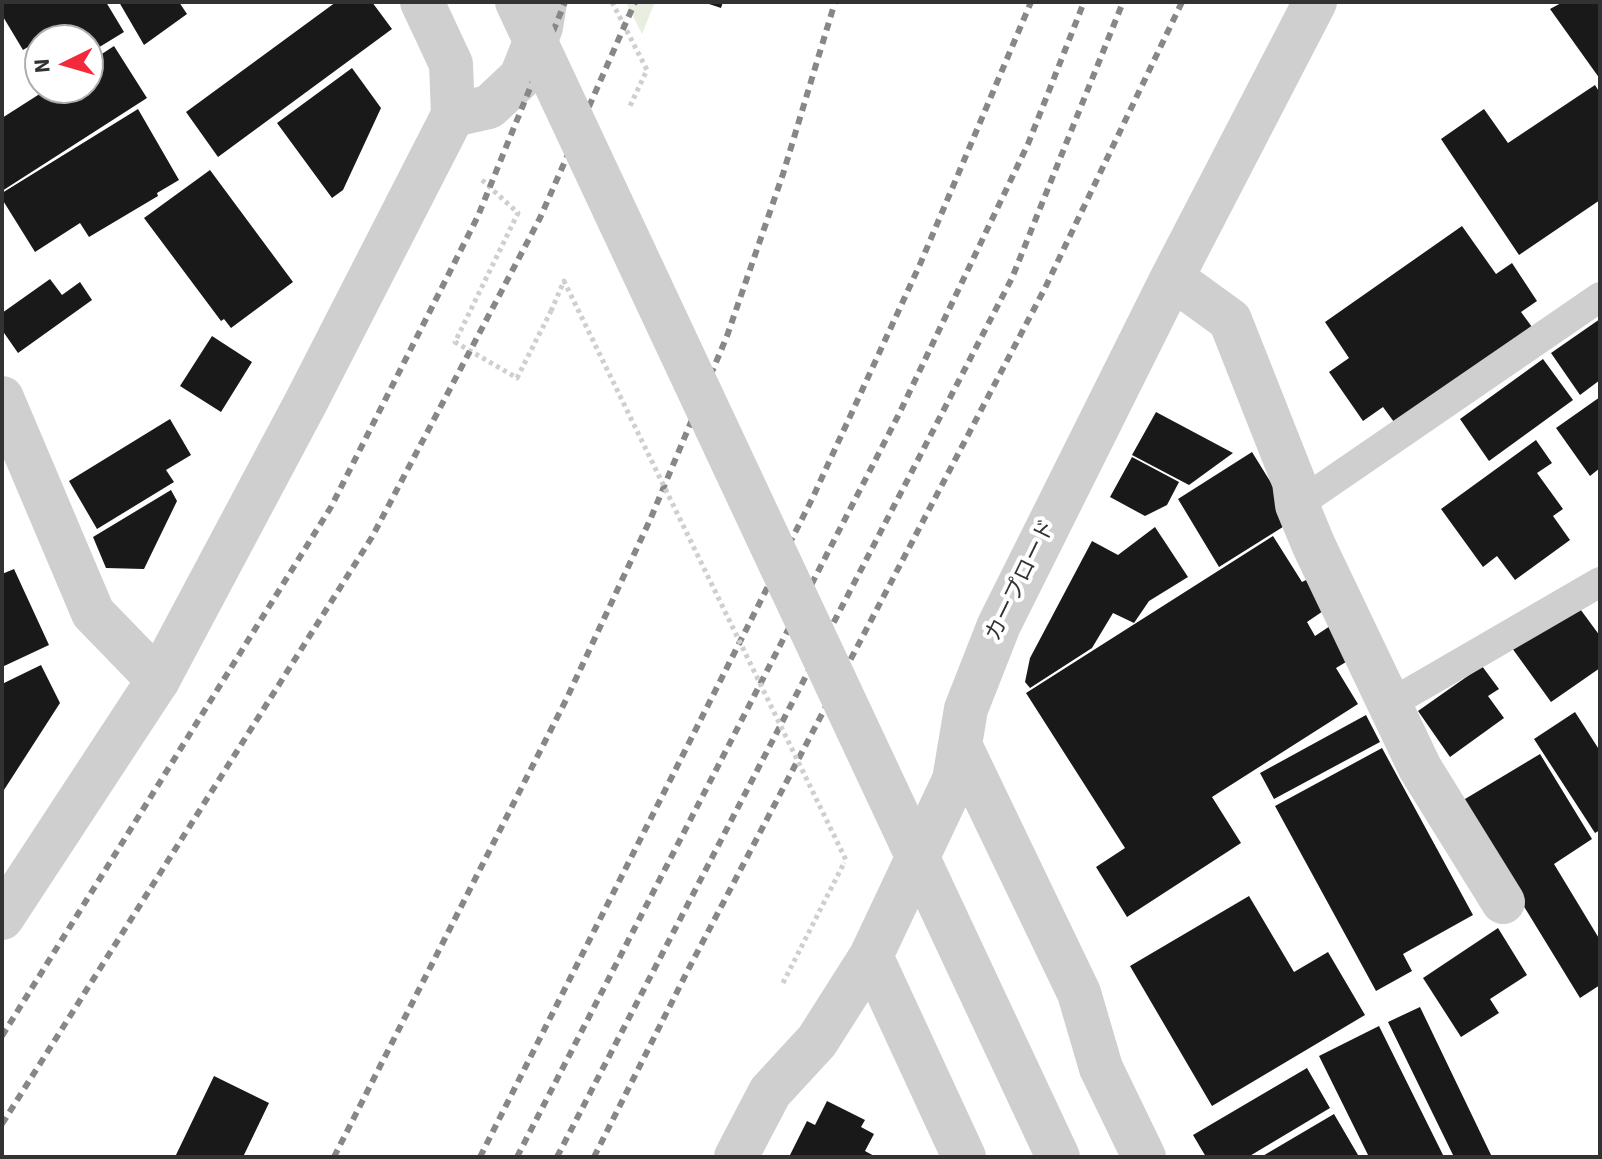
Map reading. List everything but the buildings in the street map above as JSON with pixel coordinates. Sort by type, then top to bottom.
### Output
[{"type":"street","points":[[422,2],[451,64]]},
{"type":"street","points":[[2,918],[158,680],[306,402],[453,115],[451,31],[458,2]]},
{"type":"street","points":[[517,2],[1058,1157]]},
{"type":"street","points":[[453,115],[489,107],[521,77],[541,27],[545,2]]},
{"type":"street","name":"カープロード","points":[[736,1157],[770,1092],[817,1041],[871,956],[954,780],[966,709],[999,625],[1172,278],[1315,2]]},
{"type":"street","points":[[1172,278],[1230,320],[1294,482],[1297,505],[1388,705],[1420,768],[1503,902]]},
{"type":"street","points":[[2,398],[93,613],[158,680]]},
{"type":"street","points":[[961,747],[1079,993],[1101,1068],[1144,1157]]},
{"type":"street","points":[[871,956],[964,1157]]},
{"type":"lane","points":[[1297,505],[1600,297]]},
{"type":"lane","points":[[1388,705],[1600,582]]},
{"type":"path","points":[[613,3],[647,70],[627,112]]},
{"type":"path","points":[[480,179],[518,213],[455,342],[517,378],[564,281],[846,860],[783,983]]},
{"type":"green space","points":[[626,2],[655,2],[642,34]]},
{"type":"railway","points":[[2,1036],[331,507],[478,216],[565,2]]},
{"type":"railway","points":[[2,1124],[372,537],[540,218],[635,2]]},
{"type":"railway","points":[[334,1157],[566,700],[650,520],[727,336],[783,174],[835,2]]},
{"type":"railway","points":[[480,1157],[813,497],[921,262],[1031,2]]},
{"type":"railway","points":[[517,1157],[899,414],[1028,144],[1084,2]]},
{"type":"railway","points":[[557,1157],[1012,278],[1123,2]]},
{"type":"railway","points":[[594,1157],[688,970],[1045,288],[1182,2]]}]
